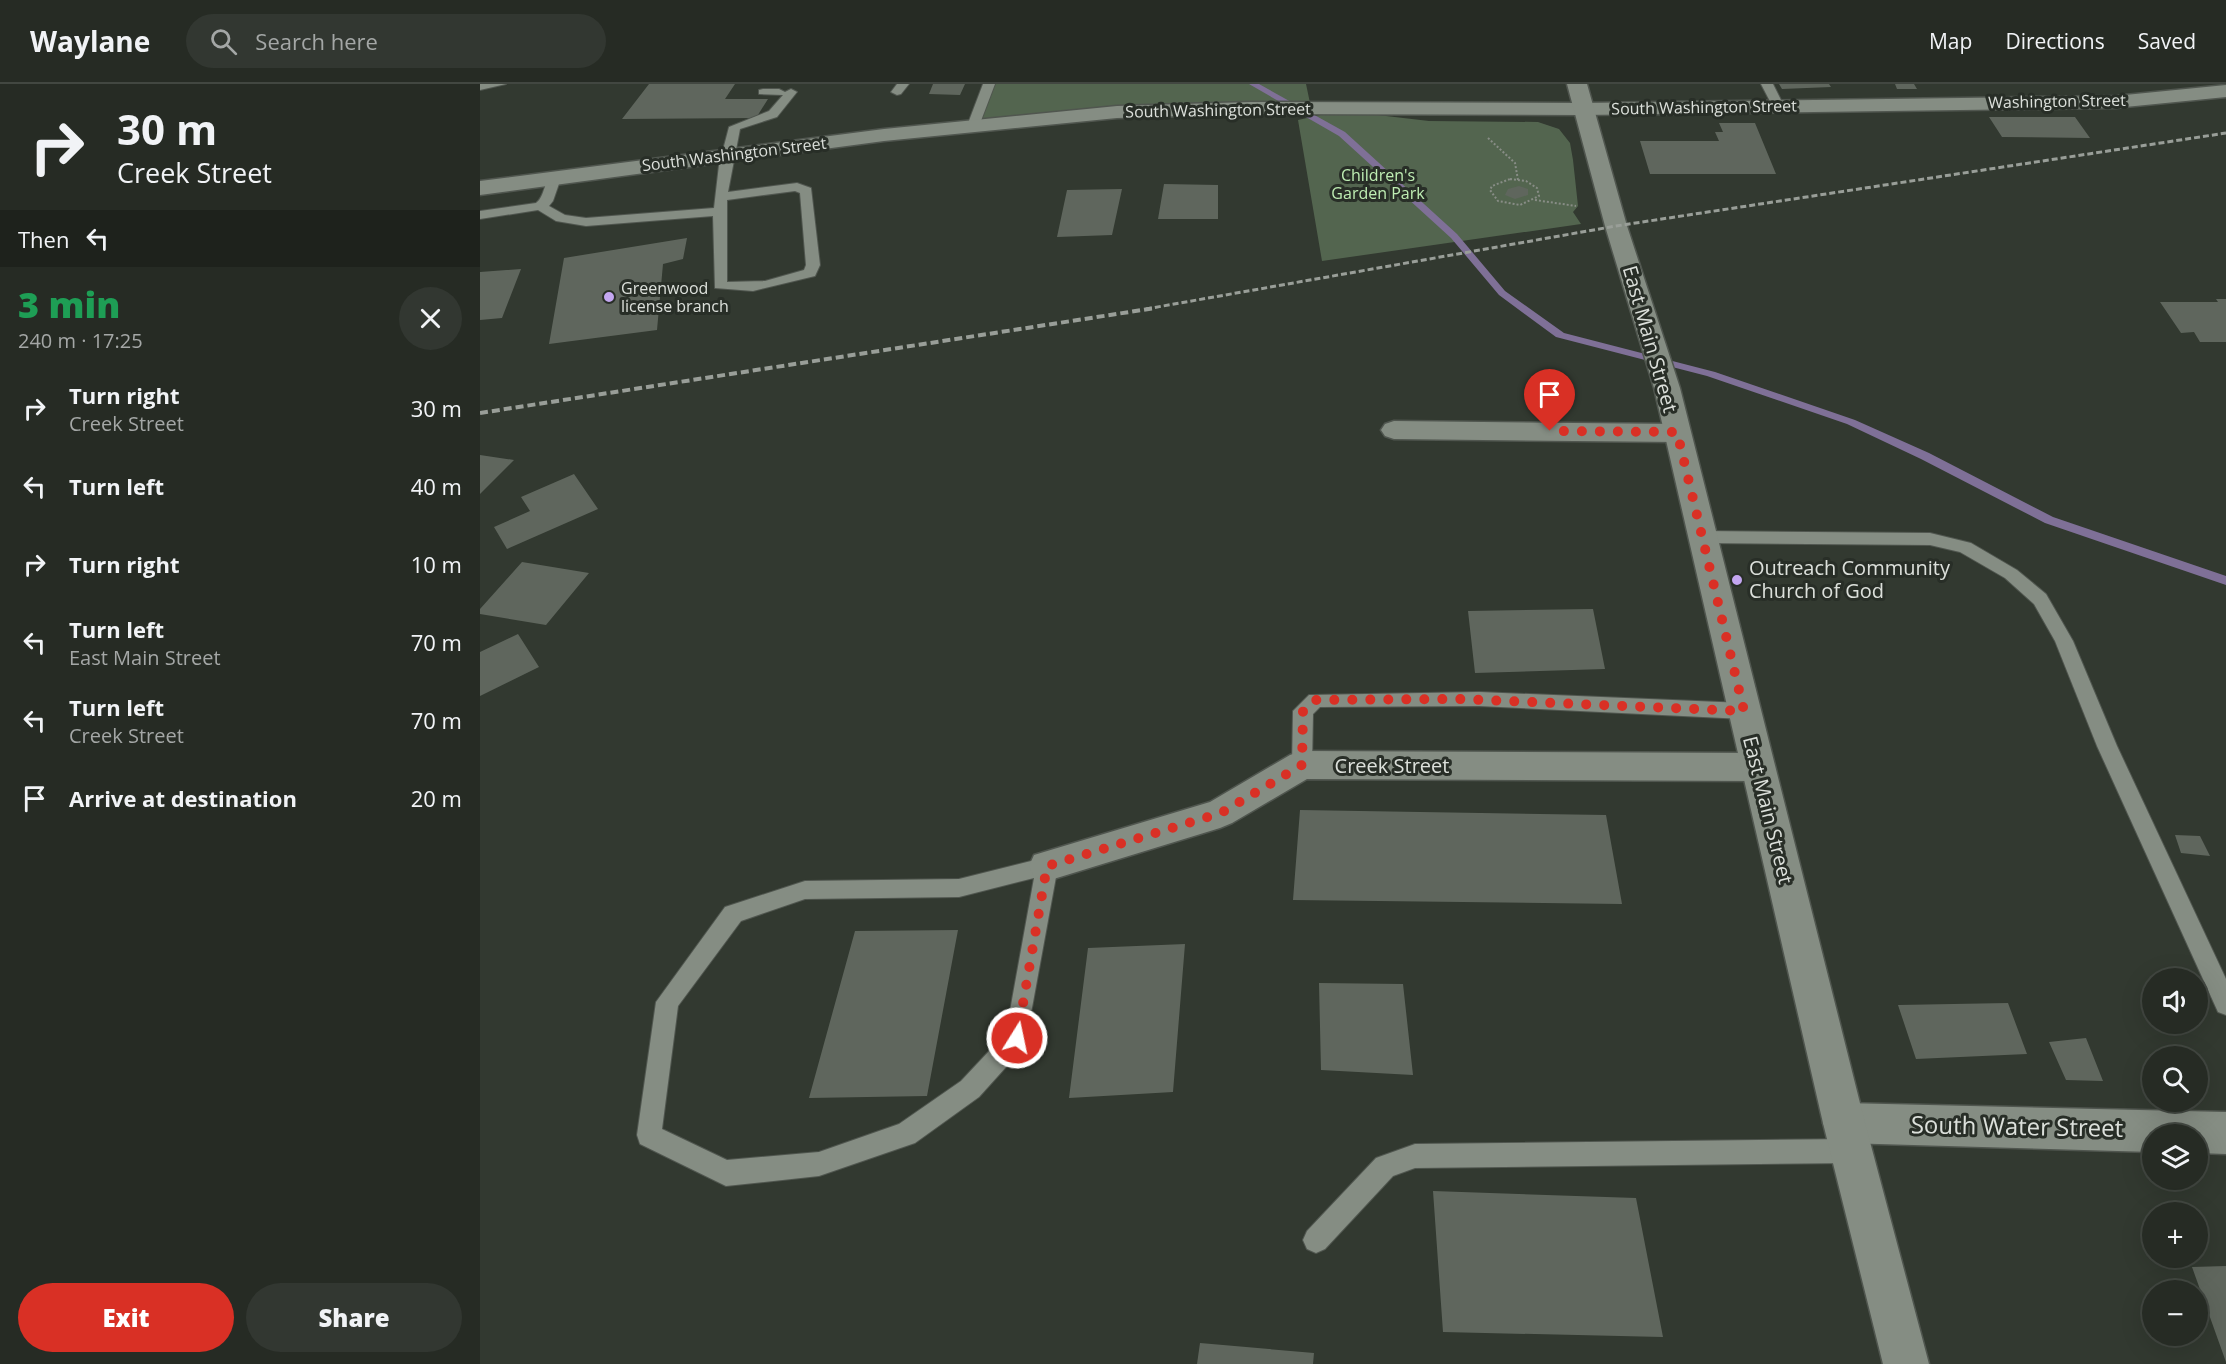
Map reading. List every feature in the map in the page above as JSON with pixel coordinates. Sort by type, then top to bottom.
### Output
[{"type":"street","name":"East Main Street","points":[[1577,84],[1582,109],[1658,361],[1677,432],[1757,768],[1906,1364]]},
{"type":"street","points":[[1947,84],[1960,103]]},
{"type":"street","name":"Washington Street","points":[[1960,103],[2115,102],[2226,91]]},
{"type":"street","name":"South Washington Street","points":[[480,188],[727,155],[973,126],[1117,112],[1276,108],[1582,109],[1960,103]]},
{"type":"street","points":[[1394,430],[1677,432]]},
{"type":"street","points":[[1047,866],[1221,813],[1302,765]]},
{"type":"street","name":"Creek Street","points":[[1302,765],[1757,768]]},
{"type":"street","name":"South Water Street","points":[[1848,1137],[2226,1133]]},
{"type":"lane","points":[[480,85],[501,84]]},
{"type":"lane","points":[[973,126],[989,84]]},
{"type":"lane","points":[[1767,84],[1778,106]]},
{"type":"lane","points":[[722,197],[797,187],[806,190],[813,265],[810,273],[795,279],[732,288],[720,285],[718,230],[727,155],[735,127],[773,114],[781,89]]},
{"type":"lane","points":[[480,215],[540,206],[547,201],[555,178]]},
{"type":"lane","points":[[540,206],[561,218],[586,222],[721,211]]},
{"type":"lane","points":[[1702,537],[1930,538],[1965,547],[2011,574],[2040,599],[2064,641],[2107,746],[2226,1004]]},
{"type":"lane","points":[[1302,765],[1303,711],[1316,700],[1458,699],[1744,711]]},
{"type":"lane","points":[[1047,866],[1017,1038],[970,1089],[906,1134],[819,1164],[726,1173],[649,1135],[667,1002],[733,914],[805,890],[959,888],[1047,866]]},
{"type":"lane","points":[[1316,1240],[1385,1167],[1415,1156],[1848,1137]]},
{"type":"path","points":[[1485,135],[1515,163],[1518,180]]},
{"type":"path","points":[[1518,180],[1537,188],[1539,196],[1523,205],[1506,204],[1491,194],[1490,190],[1496,183],[1518,180]]},
{"type":"path","points":[[1535,200],[1578,206]]},
{"type":"green space","points":[[989,84],[1306,84],[1310,103],[973,126]]},
{"type":"green space","name":"Children's Garden Park","points":[[1325,114],[1369,114],[1429,121],[1538,122],[1559,129],[1570,143],[1578,206],[1573,212],[1581,224],[1322,261],[1298,120]]},
{"type":"building","points":[[649,84],[735,84],[725,99],[768,99],[756,118],[622,119]]},
{"type":"building","points":[[933,84],[965,84],[960,95],[929,94]]},
{"type":"building","points":[[1779,84],[1829,84],[1831,87],[1782,89]]},
{"type":"building","points":[[1895,84],[1914,84],[1917,89],[1897,89]]},
{"type":"building","points":[[1989,117],[2075,117],[2090,138],[2002,137]]},
{"type":"building","points":[[1719,123],[1755,123],[1776,174],[1650,174],[1640,141],[1719,141],[1715,132],[1723,132]]},
{"type":"building","points":[[1164,184],[1218,185],[1218,219],[1158,219]]},
{"type":"building","points":[[1519,186],[1528,189],[1528,195],[1515,199],[1505,195],[1508,189]]},
{"type":"building","points":[[1122,189],[1112,235],[1057,237],[1067,190]]},
{"type":"building","name":"Greenwood license branch","points":[[687,238],[683,259],[663,264],[657,330],[549,344],[564,258]]},
{"type":"building","points":[[521,269],[502,318],[480,320],[480,272]]},
{"type":"building","points":[[2216,299],[2226,299],[2226,342],[2200,342],[2194,332],[2181,333],[2160,302],[2218,302]]},
{"type":"building","points":[[480,455],[514,460],[480,494]]},
{"type":"building","points":[[574,474],[598,509],[507,549],[494,527],[530,511],[521,497]]},
{"type":"building","points":[[522,562],[589,573],[546,625],[480,614],[480,609]]},
{"type":"building","points":[[1593,609],[1605,669],[1475,673],[1468,611]]},
{"type":"building","points":[[518,634],[539,667],[480,696],[480,652]]},
{"type":"building","points":[[1300,810],[1606,815],[1622,904],[1293,900]]},
{"type":"building","points":[[2175,835],[2200,836],[2210,856],[2181,853]]},
{"type":"building","points":[[958,930],[927,1096],[809,1098],[855,931]]},
{"type":"building","points":[[1185,944],[1173,1092],[1069,1098],[1088,948]]},
{"type":"building","points":[[1319,983],[1403,984],[1413,1075],[1321,1070]]},
{"type":"building","points":[[2008,1003],[2027,1054],[1916,1059],[1898,1005]]},
{"type":"building","points":[[2086,1038],[2103,1081],[2066,1080],[2049,1042]]},
{"type":"building","points":[[1433,1191],[1636,1198],[1663,1337],[1443,1332]]},
{"type":"building","points":[[2226,1266],[2226,1362],[2208,1312],[2208,1280],[2197,1280],[2192,1268]]},
{"type":"building","points":[[1200,1343],[1314,1353],[1313,1364],[1197,1364]]},
{"type":"waterway","points":[[1253,84],[1342,134],[1454,236],[1502,293],[1560,335],[1711,374],[1851,422],[1925,456],[2049,520],[2226,581]]},
{"type":"railway","points":[[1146,309],[1616,226],[2226,133]]},
{"type":"railway","points":[[480,413],[1155,308]]},
{"type":"place","name":"Greenwood license branch","points":[[609,297]]},
{"type":"place","name":"Outreach Community Church of God","points":[[1737,580]]},
{"type":"route","points":[[1017,1038],[1047,866],[1221,813],[1302,765],[1303,711],[1316,700],[1437,698],[1744,711],[1677,432],[1550,431]]}]
